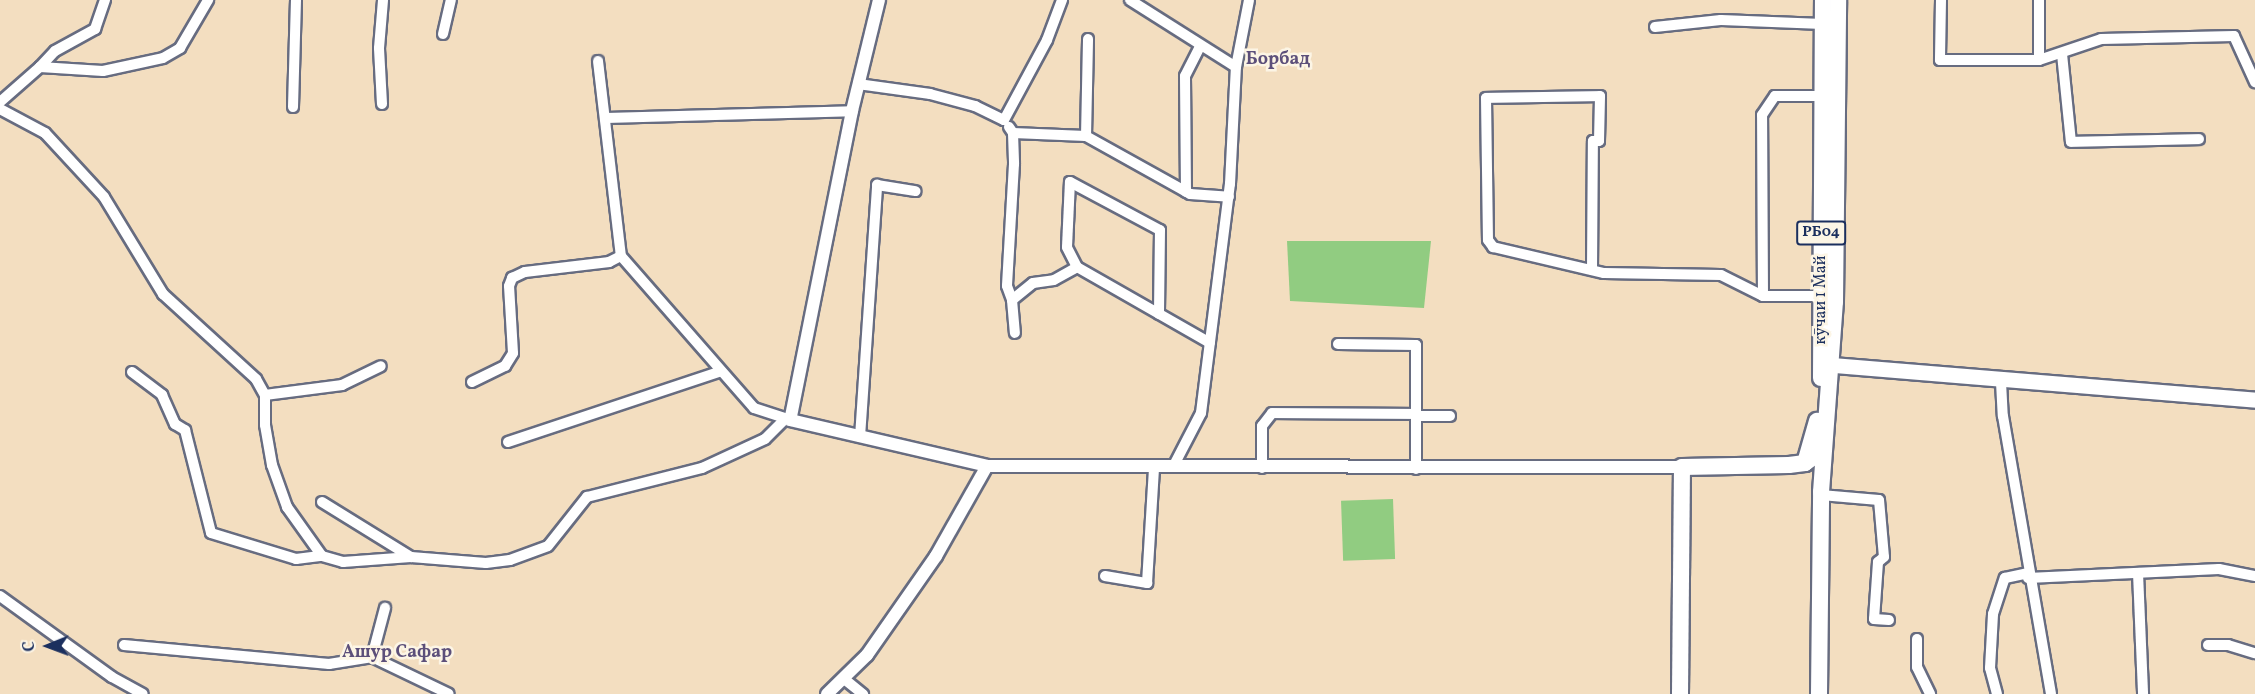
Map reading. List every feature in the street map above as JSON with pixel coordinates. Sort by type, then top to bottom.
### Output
[{"type":"main road","name":"кӯчаи 1 Май","points":[[1805,463],[1814,441],[1826,364],[1822,296],[1823,0]]},
{"type":"main road","name":"кӯчаи 1 Май","points":[[1819,694],[1821,494],[1825,445],[1838,0]]},
{"type":"main road","points":[[1826,364],[2001,382],[2255,400]]},
{"type":"main road","points":[[1680,694],[1682,467],[1805,463],[1825,445]]},
{"type":"main road","name":"РБ04","points":[[1805,463],[1816,473],[1821,494]]},
{"type":"street","points":[[0,102],[55,51],[95,29],[105,0]]},
{"type":"street","points":[[40,67],[103,71],[163,58],[180,48],[208,0]]},
{"type":"street","points":[[293,107],[296,0]]},
{"type":"street","points":[[382,104],[379,48],[383,0]]},
{"type":"street","points":[[443,34],[450,0]]},
{"type":"street","points":[[132,372],[162,395],[175,424],[185,430],[211,533],[296,559],[322,556],[343,562],[411,556],[486,563],[531,556],[548,546],[587,497],[702,468],[765,440],[787,419],[852,111],[879,0]]},
{"type":"street","points":[[1004,120],[1047,40],[1062,0]]},
{"type":"street","points":[[1130,0],[1236,67]]},
{"type":"street","points":[[1173,467],[1201,413],[1229,197],[1236,67],[1249,0]]},
{"type":"street","points":[[1941,0],[1940,60],[2039,60],[2101,39],[2234,36],[2255,82]]},
{"type":"street","points":[[2039,0],[2039,60]]},
{"type":"street","points":[[1655,27],[1721,20],[1823,24]]},
{"type":"street","points":[[1086,136],[1088,39]]},
{"type":"street","points":[[1186,192],[1185,76],[1200,46]]},
{"type":"street","points":[[2062,54],[2071,142],[2199,139]]},
{"type":"street","points":[[598,61],[621,256],[719,372],[754,408],[787,419],[987,466],[1416,469],[1682,467]]},
{"type":"street","points":[[858,84],[930,94],[975,106],[1004,120],[1013,133],[1007,286],[1012,300],[1015,333]]},
{"type":"street","points":[[1592,270],[1593,141],[1599,141],[1600,96],[1486,98],[1488,240],[1493,247],[1592,270],[1721,275],[1764,296],[1822,296]]},
{"type":"street","points":[[1764,296],[1762,115],[1775,96],[1821,96]]},
{"type":"street","points":[[0,109],[45,133],[104,197],[163,294],[256,379],[265,395],[265,425],[272,465],[288,507],[322,556]]},
{"type":"street","points":[[606,118],[852,111]]},
{"type":"street","points":[[1013,133],[1086,136],[1186,192],[1229,197]]},
{"type":"street","points":[[1159,314],[1160,230],[1070,182],[1066,247],[1077,267],[1159,314],[1210,343]]},
{"type":"street","points":[[860,437],[877,185],[916,191]]},
{"type":"street","points":[[472,382],[505,366],[513,353],[509,286],[512,278],[525,272],[609,262],[621,256]]},
{"type":"street","points":[[1012,300],[1033,282],[1054,280],[1077,267]]},
{"type":"street","points":[[1338,344],[1416,345],[1416,469]]},
{"type":"street","points":[[265,395],[342,385],[381,366]]},
{"type":"street","points":[[508,442],[719,372]]},
{"type":"street","points":[[2001,382],[2002,416],[2028,576],[2051,694]]},
{"type":"street","points":[[1262,468],[1262,426],[1272,413],[1450,416]]},
{"type":"street","points":[[826,694],[867,655],[936,556],[987,466]]},
{"type":"street","points":[[1105,576],[1147,583],[1154,467]]},
{"type":"street","points":[[1821,494],[1879,501],[1884,556],[1878,562],[1874,619],[1889,620]]},
{"type":"street","points":[[322,502],[411,556]]},
{"type":"street","points":[[1997,694],[1990,668],[1993,614],[2005,578],[2219,569],[2255,576]]},
{"type":"street","points":[[2138,573],[2143,694]]},
{"type":"street","points":[[0,596],[112,677],[143,694]]},
{"type":"street","points":[[372,657],[385,608]]},
{"type":"street","points":[[1917,639],[1917,667],[1930,694]]},
{"type":"street","points":[[124,645],[329,664],[372,657],[449,694]]},
{"type":"street","points":[[2208,645],[2228,645],[2255,653]]},
{"type":"street","points":[[843,678],[863,694]]},
{"type":"green space","points":[[1287,241],[1431,241],[1424,308],[1290,301]]},
{"type":"green space","points":[[1393,499],[1395,559],[1343,561],[1341,501]]},
{"type":"district","name":"Борбад","points":[[1278,60]]},
{"type":"district","name":"Ашур Сафар","points":[[397,653]]}]
